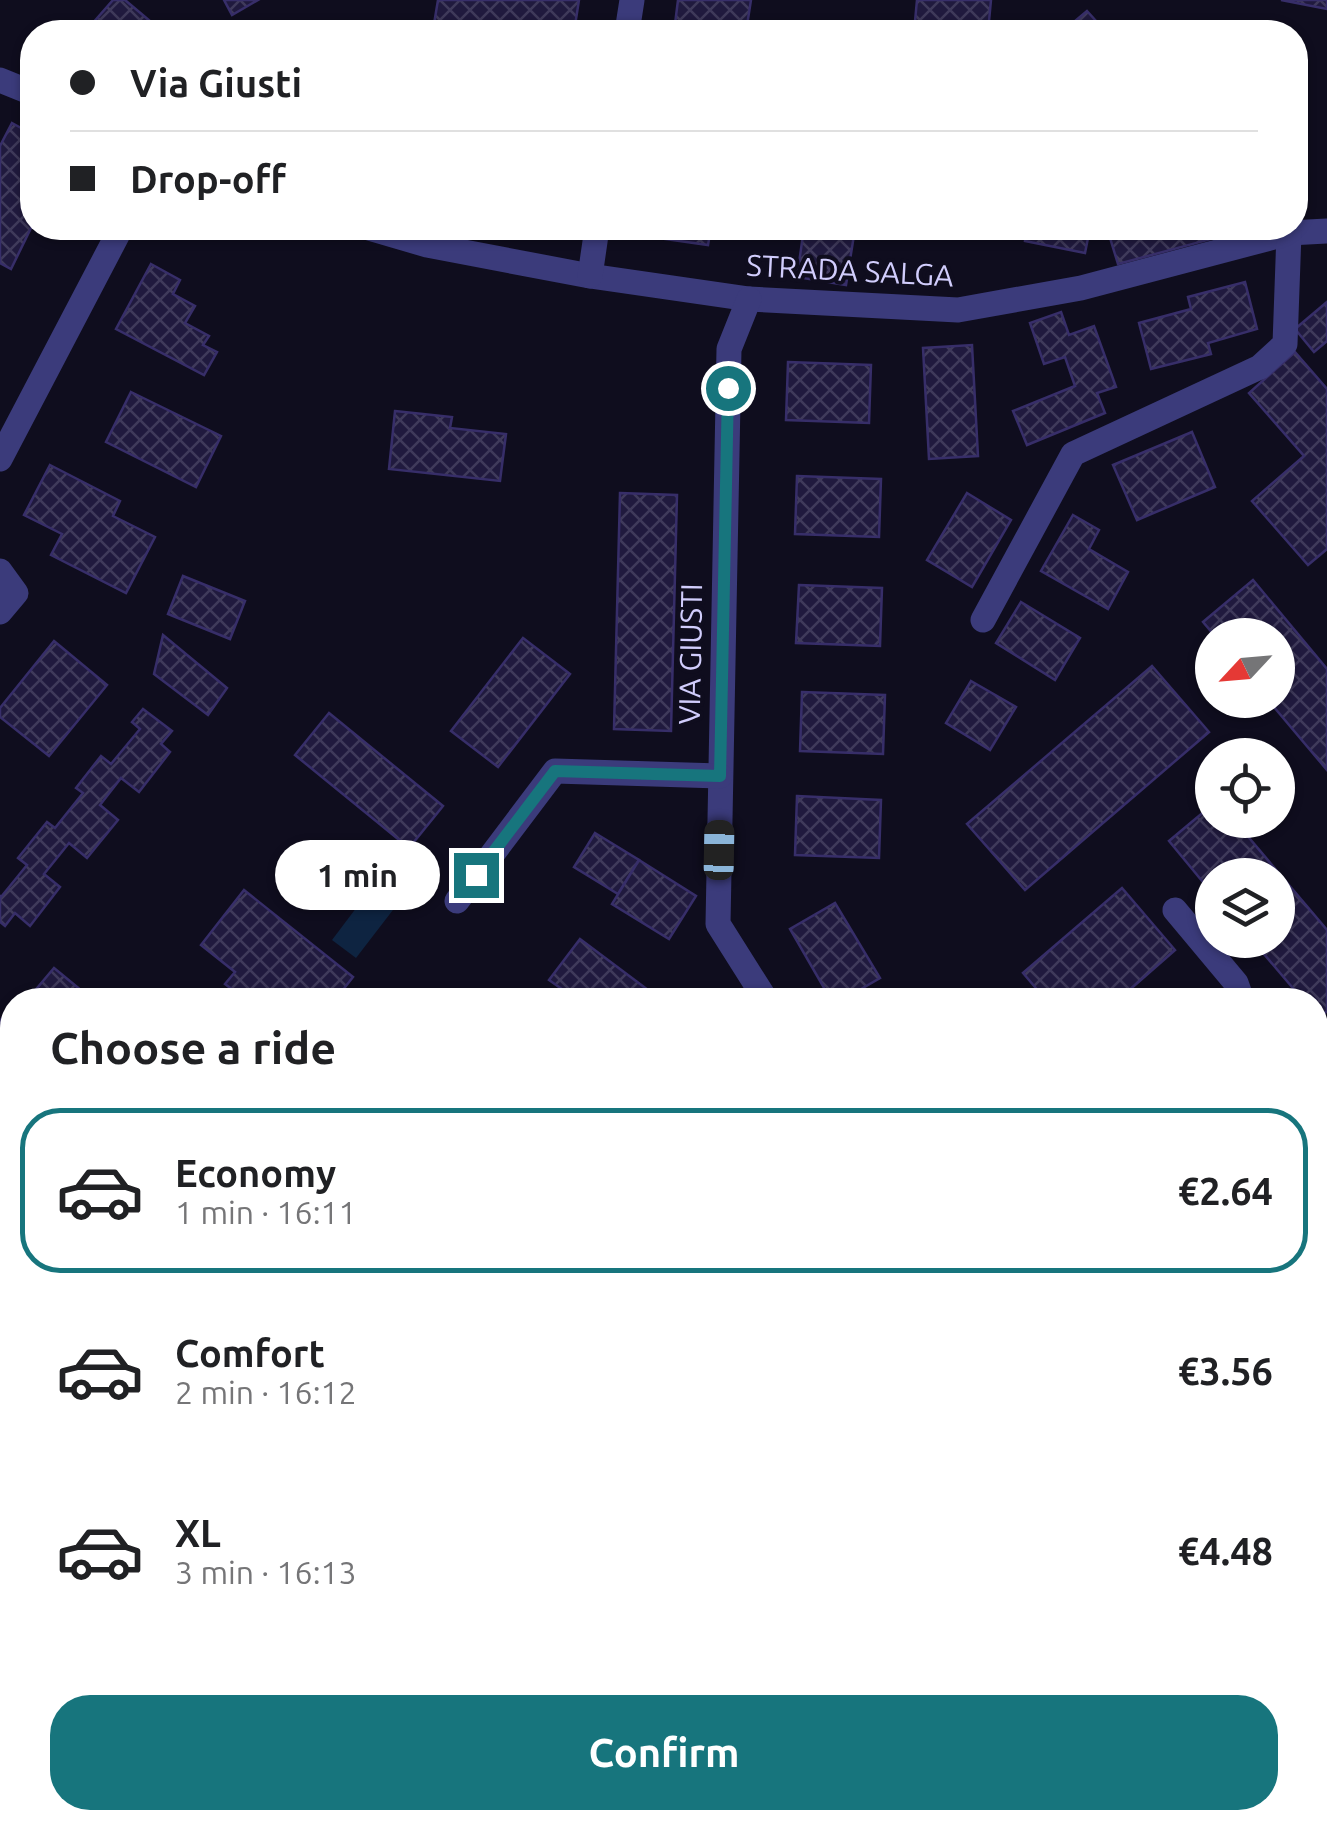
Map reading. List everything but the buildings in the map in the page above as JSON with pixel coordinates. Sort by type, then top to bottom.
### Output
[{"type":"street","points":[[0,459],[115,240]]},
{"type":"street","name":"STRADA SALGA","points":[[409,240],[590,276],[749,300],[958,310],[1081,288],[1258,240]]},
{"type":"street","points":[[590,276],[595,240]]},
{"type":"street","points":[[982,620],[1074,454],[1260,367],[1285,344],[1288,240]]},
{"type":"street","name":"VIA GIUSTI","points":[[749,300],[728,350],[718,924],[758,988]]},
{"type":"street","points":[[0,571],[16,593],[0,612]]},
{"type":"street","points":[[457,901],[555,771],[720,776]]},
{"type":"street","points":[[1175,910],[1238,988]]},
{"type":"water","points":[[372,887],[396,906],[356,958],[332,940]]},
{"type":"route","points":[[476,875],[555,771],[720,776],[728,388]]}]
